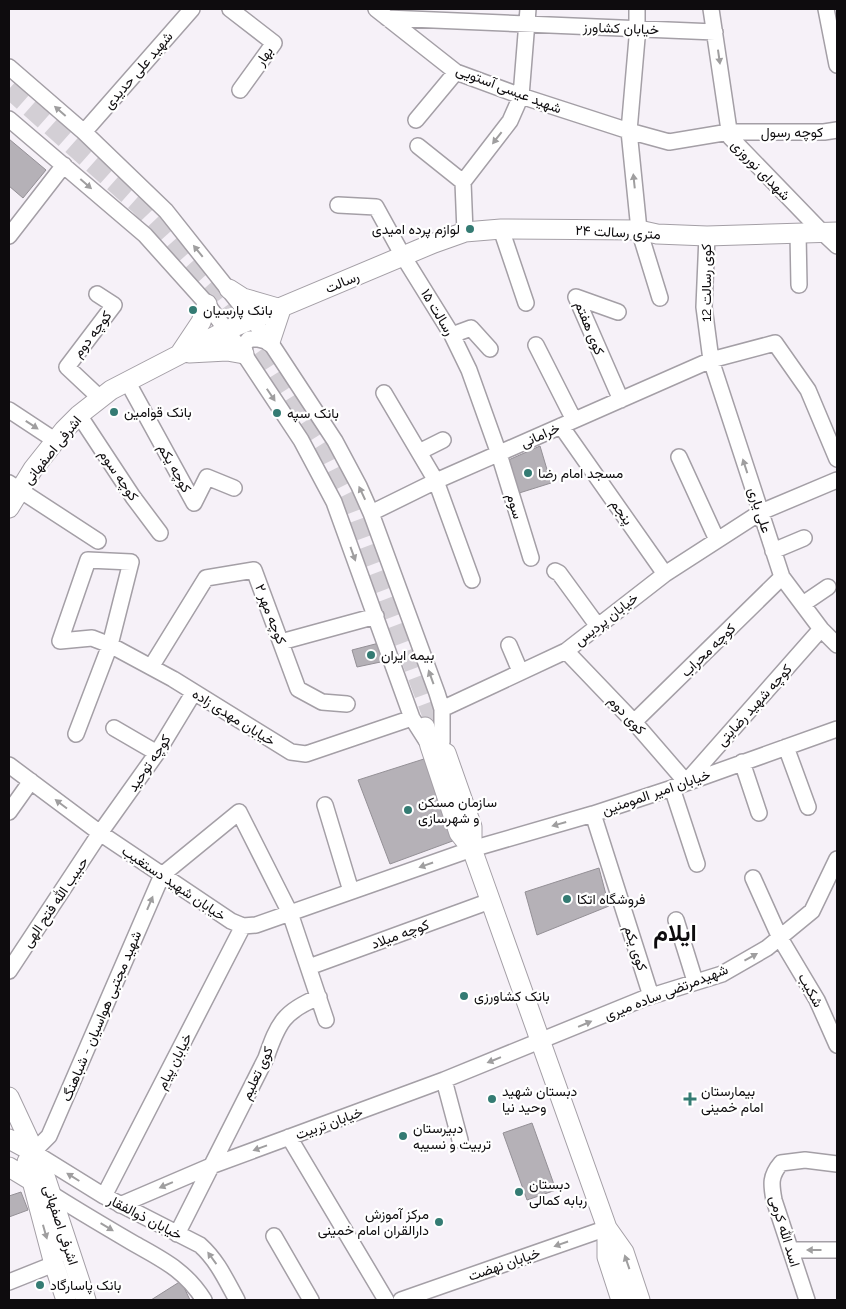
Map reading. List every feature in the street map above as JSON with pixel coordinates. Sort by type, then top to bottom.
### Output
[{"type":"main road","name":"۲۴ متری رسالت","points":[[403,256],[465,232],[501,229],[639,230],[657,234],[707,236],[829,232]]},
{"type":"main road","name":"رسالت","points":[[227,330],[403,256]]},
{"type":"main road","points":[[229,289],[243,298],[281,308],[270,342]]},
{"type":"main road","points":[[180,353],[201,322],[207,304]]},
{"type":"main road","name":"اشرفی اصفهانی","points":[[9,508],[14,487],[33,469],[79,415],[100,398],[127,381],[227,330]]},
{"type":"main road","points":[[180,353],[227,351],[244,354]]},
{"type":"main road","points":[[429,719],[436,744],[472,827],[472,849],[606,1228],[624,1252],[640,1300]]},
{"type":"main road","name":"اشرفی اصفهانی","points":[[9,1097],[43,1170],[86,1300]]},
{"type":"main road","points":[[9,1139],[33,1152]]},
{"type":"main road","name":"اشرفی اصفهانی","points":[[33,1152],[27,1162],[54,1264],[66,1300]]},
{"type":"main road","points":[[9,1168],[32,1181]]},
{"type":"main road","points":[[606,1228],[607,1257],[620,1300]]},
{"type":"street","name":"شهید علی حدیدی","points":[[84,132],[192,9]]},
{"type":"street","name":"بهار","points":[[230,9],[274,43],[240,90]]},
{"type":"street","points":[[465,232],[463,182],[510,122],[521,96],[528,9]]},
{"type":"street","points":[[637,9],[629,132],[639,230],[660,298]]},
{"type":"street","name":"شهدای نوروزی","points":[[711,9],[730,137],[829,232],[837,246]]},
{"type":"street","points":[[826,9],[837,65]]},
{"type":"street","name":"خیابان کشاورز","points":[[382,13],[486,16],[527,24],[715,32]]},
{"type":"street","name":"شهید عیسی آستویی","points":[[382,13],[456,72],[629,132]]},
{"type":"street","points":[[9,67],[84,132],[166,212],[270,342],[335,441],[371,513],[429,719]]},
{"type":"street","points":[[416,120],[456,72]]},
{"type":"street","points":[[9,119],[145,235],[207,304],[244,354],[301,440],[334,502],[376,616],[429,719]]},
{"type":"street","name":"کوچه رسول","points":[[629,132],[669,142],[729,132],[824,132],[837,130]]},
{"type":"street","points":[[418,146],[463,182]]},
{"type":"street","points":[[9,236],[64,165]]},
{"type":"street","name":"رسالت ۱۵","points":[[338,204],[376,208],[452,336],[469,370],[499,454]]},
{"type":"street","points":[[501,229],[526,303]]},
{"type":"street","points":[[798,233],[799,285]]},
{"type":"street","name":"کوی رسالت 12","points":[[707,236],[704,307],[711,360]]},
{"type":"street","points":[[207,304],[218,306],[221,304],[226,300],[229,289]]},
{"type":"street","name":"کوچه دوم","points":[[97,294],[114,305],[67,367],[100,398]]},
{"type":"street","name":"کوی هفتم","points":[[618,312],[576,297],[620,400]]},
{"type":"street","points":[[452,336],[471,328],[490,348]]},
{"type":"street","points":[[244,354],[245,344],[249,339],[270,342]]},
{"type":"street","name":"خرامانی","points":[[371,513],[436,481],[711,360],[775,344],[808,390],[837,459]]},
{"type":"street","name":"پنجم","points":[[536,345],[567,423],[665,574]]},
{"type":"street","name":"علی یاری","points":[[711,360],[782,577],[822,629],[837,645]]},
{"type":"street","name":"کوچه یکم","points":[[127,381],[194,504],[207,477],[234,488]]},
{"type":"street","points":[[384,393],[436,481],[472,580]]},
{"type":"street","points":[[9,410],[56,441]]},
{"type":"street","name":"کوچه سوم","points":[[79,415],[133,497],[160,533]]},
{"type":"street","points":[[419,452],[443,440]]},
{"type":"street","name":"سوم","points":[[499,454],[532,558]]},
{"type":"street","points":[[679,457],[717,540]]},
{"type":"street","name":"خیابان پردیس","points":[[429,719],[520,672],[566,651],[665,574],[761,512],[837,480]]},
{"type":"street","points":[[14,487],[98,541]]},
{"type":"street","points":[[773,551],[804,538]]},
{"type":"street","name":"خیابان مهدی زاده","points":[[110,645],[130,562],[88,560],[60,640],[92,638],[110,645],[194,692],[291,752],[306,754],[429,719]]},
{"type":"street","name":"کوچه مهر ۲","points":[[150,667],[206,578],[254,570],[298,689],[322,702],[347,704]]},
{"type":"street","points":[[555,571],[559,573],[597,625]]},
{"type":"street","name":"کوچه محراب","points":[[634,722],[782,577]]},
{"type":"street","points":[[803,604],[828,587]]},
{"type":"street","points":[[281,642],[376,616]]},
{"type":"street","name":"کوچه شهید رضایتی","points":[[686,782],[822,629]]},
{"type":"street","points":[[76,734],[110,645]]},
{"type":"street","points":[[509,645],[520,672]]},
{"type":"street","name":"کوی دوم","points":[[566,651],[634,722],[686,782]]},
{"type":"street","name":"کوچه توحید","points":[[100,833],[157,753],[194,692]]},
{"type":"street","points":[[114,728],[157,753]]},
{"type":"street","name":"خیابان امیر المومنین","points":[[472,849],[593,814],[837,729]]},
{"type":"street","points":[[786,747],[808,807]]},
{"type":"street","points":[[742,762],[759,813]]},
{"type":"street","name":"خیابان شهید دستغیب","points":[[9,765],[100,833],[231,921],[243,926]]},
{"type":"street","points":[[9,812],[31,781]]},
{"type":"street","points":[[672,788],[698,864]]},
{"type":"street","points":[[325,805],[351,890]]},
{"type":"street","points":[[162,875],[239,812],[290,912],[320,997],[326,1020]]},
{"type":"street","name":"کوی یکم","points":[[593,814],[660,998]]},
{"type":"street","name":"حبیب الله فتح الهی","points":[[9,971],[100,833]]},
{"type":"street","points":[[243,926],[256,925],[472,849]]},
{"type":"street","name":"شهیدمرتضی ساده میری","points":[[540,1042],[660,998],[695,981],[722,974],[767,948],[812,911],[836,863]]},
{"type":"street","name":"شهید مجتبی هواسیان - شباهنگ","points":[[33,1152],[49,1136],[162,875]]},
{"type":"street","name":"شکیب","points":[[753,878],[780,938],[817,1000],[837,1045]]},
{"type":"street","name":"کوچه میلاد","points":[[309,967],[490,901]]},
{"type":"street","points":[[676,920],[695,981]]},
{"type":"street","name":"خیابان پیام","points":[[104,1196],[243,926]]},
{"type":"street","name":"کوی تعلیم","points":[[178,1234],[266,1058],[275,1031],[287,1015],[308,1001],[320,997]]},
{"type":"street","name":"خیابان تربیت","points":[[120,1205],[211,1166],[444,1080],[540,1042]]},
{"type":"street","points":[[444,1080],[460,1140]]},
{"type":"street","points":[[289,1137],[386,1300]]},
{"type":"street","name":"خیابان ذوالفقار","points":[[33,1152],[120,1205],[200,1245],[209,1253],[237,1300]]},
{"type":"street","name":"اسد الله کرمی","points":[[806,1300],[774,1200],[772,1186],[774,1172],[781,1163],[805,1160],[837,1164]]},
{"type":"street","name":"خیابان ذوالفقار","points":[[32,1181],[157,1256],[180,1272],[194,1285],[204,1300]]},
{"type":"street","name":"خیابان نهضت","points":[[402,1300],[606,1228]]},
{"type":"street","points":[[274,1236],[311,1300]]},
{"type":"street","points":[[791,1250],[837,1250]]},
{"type":"street","points":[[9,1282],[54,1264]]},
{"type":"building","points":[[9,139],[46,170],[23,198],[9,186]]},
{"type":"building","name":"مسجد امام رضا","points":[[540,446],[551,483],[516,494],[504,462]]},
{"type":"building","name":"بیمه ایران","points":[[383,642],[390,660],[357,667],[352,650]]},
{"type":"building","name":"سازمان مسکن و شهرسازی","points":[[427,758],[458,839],[390,864],[358,780]]},
{"type":"building","name":"فروشگاه اتکا","points":[[599,868],[609,906],[537,935],[525,892]]},
{"type":"building","points":[[532,1123],[556,1190],[527,1200],[503,1133]]},
{"type":"building","points":[[21,1192],[28,1210],[9,1217],[9,1196]]},
{"type":"building","points":[[181,1281],[190,1300],[151,1300]]},
{"type":"tunnel","points":[[9,89],[139,205],[221,295],[262,351],[330,459],[351,501],[435,724]]},
{"type":"place","name":"لوازم پرده امیدی","points":[[470,229]]},
{"type":"place","name":"بانک پارسیان","points":[[193,310]]},
{"type":"place","name":"بانک قوامین","points":[[114,412]]},
{"type":"place","name":"بانک سپه","points":[[277,413]]},
{"type":"place","name":"مسجد امام رضا","points":[[528,473]]},
{"type":"place","name":"بیمه ایران","points":[[371,655]]},
{"type":"place","name":"سازمان مسکن و شهرسازی","points":[[408,810]]},
{"type":"place","name":"فروشگاه اتکا","points":[[567,899]]},
{"type":"place","name":"بانک کشاورزی","points":[[464,996]]},
{"type":"place","name":"دبستان شهید وحید نیا","points":[[492,1099]]},
{"type":"place","name":"بیمارستان امام خمینی","points":[[690,1099]]},
{"type":"place","name":"دبیرستان تربیت و نسیبه","points":[[403,1136]]},
{"type":"place","name":"دبستان ربابه کمالی","points":[[519,1192]]},
{"type":"place","name":"مرکز آموزش دارالقران امام خمینی","points":[[439,1222]]},
{"type":"place","name":"بانک پاسارگاد","points":[[40,1285]]},
{"type":"district","name":"ایلام","points":[[675,932]]}]
